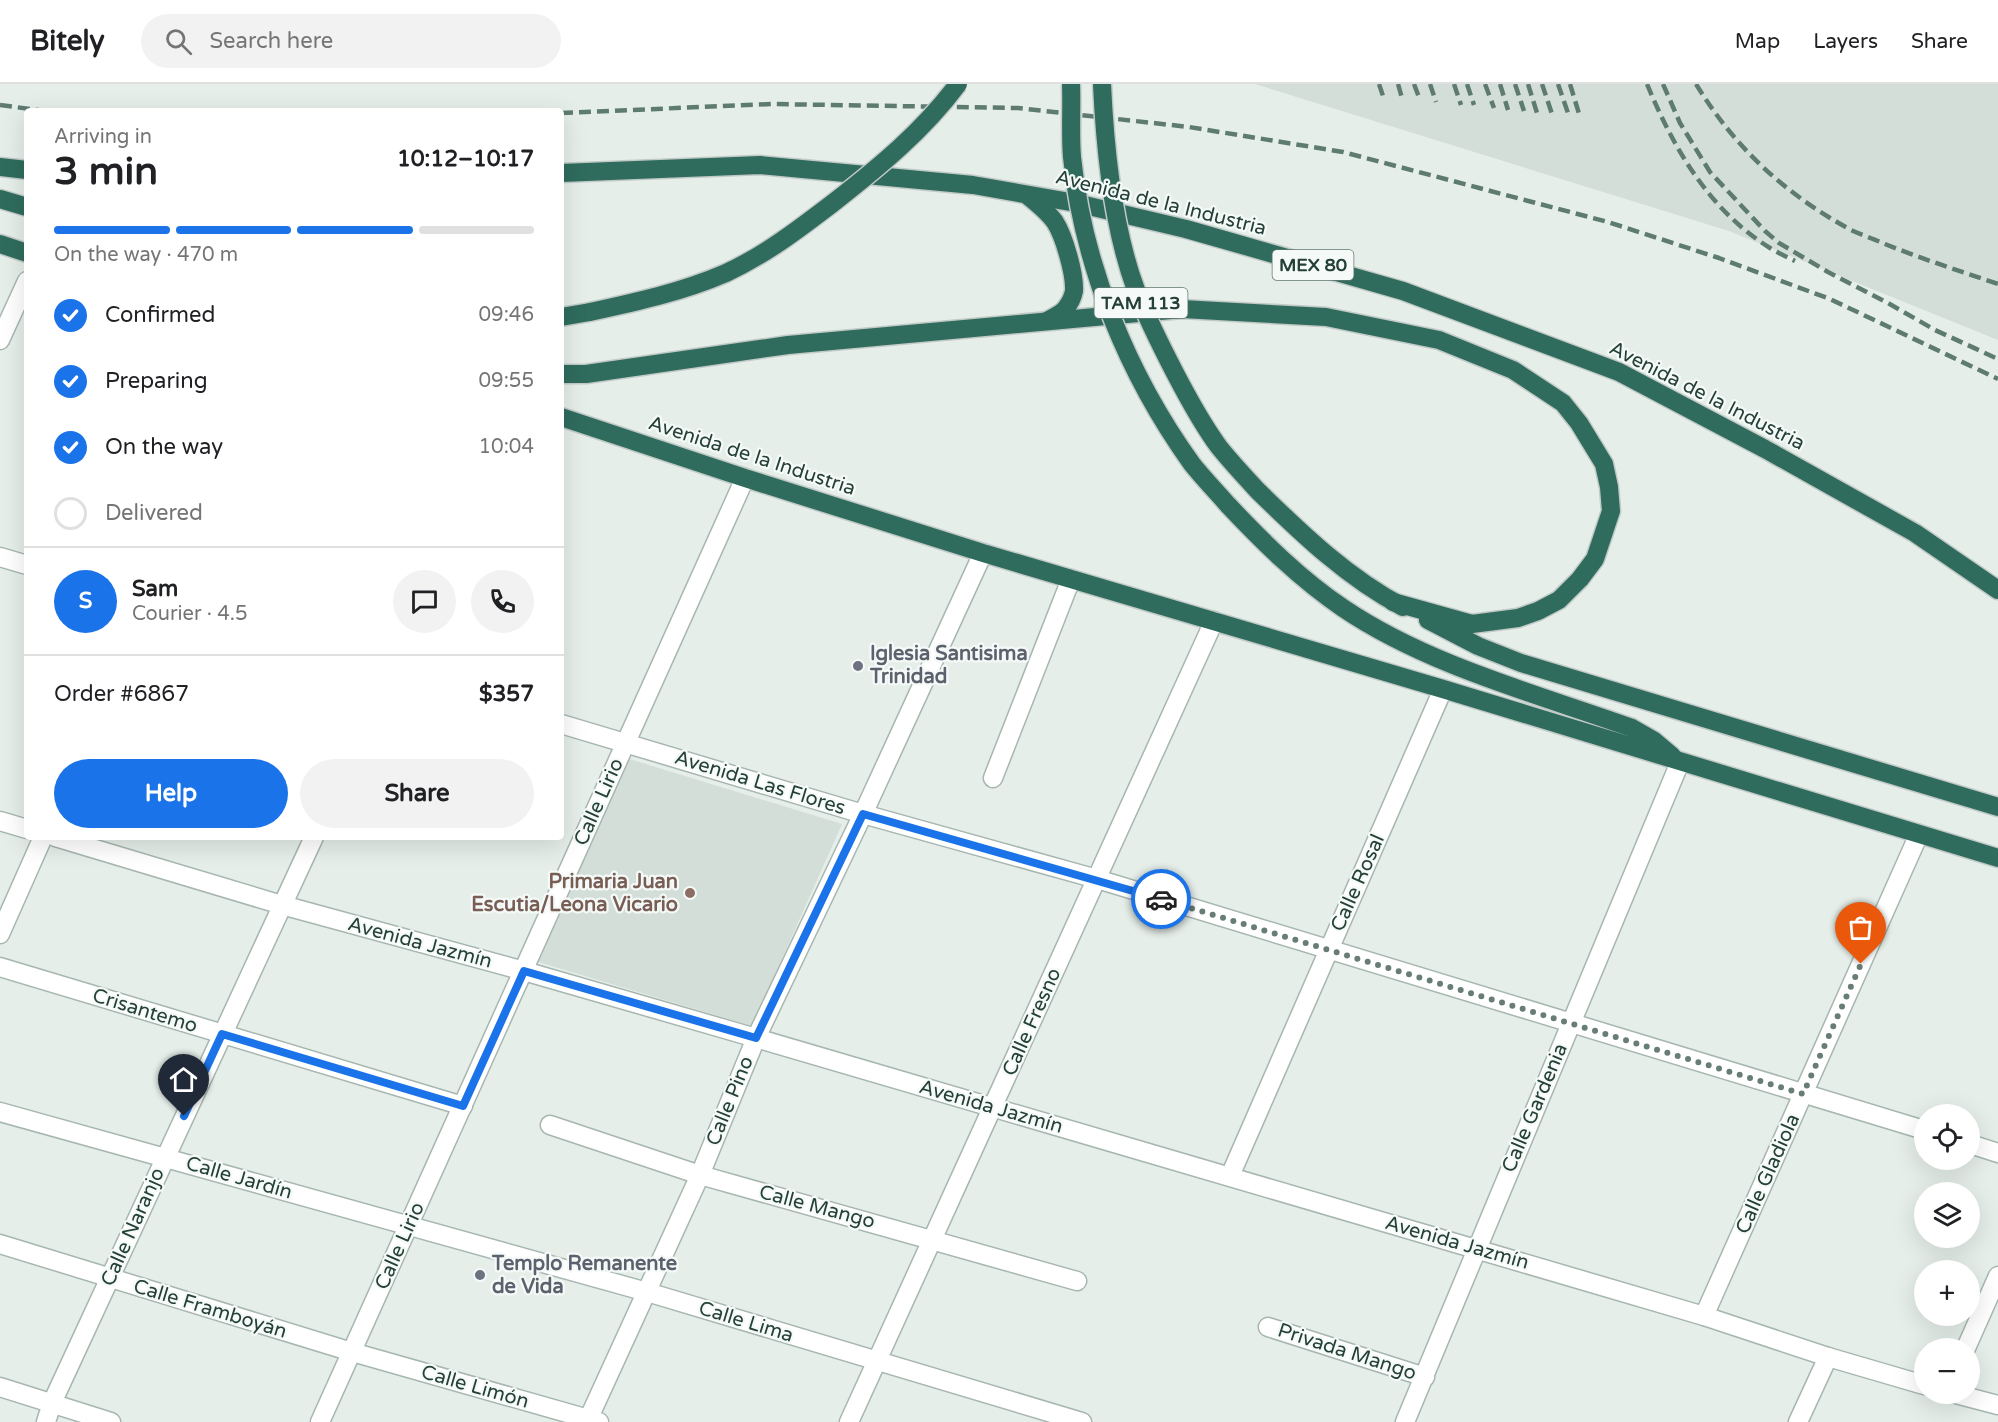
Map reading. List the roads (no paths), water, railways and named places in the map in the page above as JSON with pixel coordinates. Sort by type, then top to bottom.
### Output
[{"type":"highway","points":[[564,316],[660,296],[726,272],[788,238],[901,148],[940,109],[958,84]]},
{"type":"highway","points":[[1071,84],[1072,156],[1079,204],[1099,284],[1137,372],[1164,420],[1192,464],[1228,505],[1263,542],[1299,574],[1343,608],[1388,634],[1457,666],[1632,728],[1653,740],[1680,762]]},
{"type":"highway","name":"TAM 113","points":[[1102,84],[1104,128],[1121,236],[1136,289],[1158,342],[1190,402],[1219,447],[1258,491],[1301,533],[1354,578],[1394,602]]},
{"type":"highway","name":"Avenida de la Industria","points":[[564,173],[760,165],[973,185],[1076,203],[1186,229],[1403,291],[1619,372],[1765,449],[1915,533],[1998,590]]},
{"type":"highway","points":[[0,167],[24,170]]},
{"type":"highway","points":[[1027,195],[1054,220],[1061,232],[1074,291],[1071,302],[1065,310],[1042,323]]},
{"type":"highway","points":[[0,199],[24,206]]},
{"type":"highway","points":[[0,244],[24,251]]},
{"type":"highway","points":[[564,374],[586,374],[788,345],[1182,309],[1326,317],[1439,340],[1513,370],[1563,403],[1580,423],[1604,464],[1611,511],[1594,558],[1580,579],[1558,600],[1538,611],[1518,618],[1472,624],[1394,602]]},
{"type":"highway","name":"Avenida de la Industria","points":[[564,418],[983,553],[1443,688],[1998,858]]},
{"type":"highway","points":[[1394,602],[1478,646],[1521,663],[1998,807]]},
{"type":"street","points":[[0,340],[24,288]]},
{"type":"street","name":"Calle Lirio","points":[[320,1422],[745,478]]},
{"type":"street","name":"Calle Pino","points":[[592,1421],[646,1292],[700,1175],[756,1038],[863,814],[983,553]]},
{"type":"street","points":[[0,557],[24,564]]},
{"type":"street","points":[[993,778],[1071,579]]},
{"type":"street","name":"Calle Fresno","points":[[849,1422],[1214,621]]},
{"type":"street","name":"Calle Rosal","points":[[1230,1176],[1443,688]]},
{"type":"street","name":"Avenida Las Flores","points":[[564,725],[863,814],[1097,879],[1914,1127]]},
{"type":"street","name":"Calle Gardenia","points":[[1406,1422],[1680,762]]},
{"type":"street","points":[[0,821],[24,828]]},
{"type":"street","name":"Calle Gladiola","points":[[1704,1316],[1919,834]]},
{"type":"street","points":[[0,934],[42,840]]},
{"type":"street","name":"Avenida Jazmín","points":[[65,840],[282,905],[524,971],[1230,1176],[1704,1316],[1828,1357],[1914,1381]]},
{"type":"street","name":"Calle Naranjo","points":[[46,1422],[52,1404],[313,840]]},
{"type":"street","name":"Crisantemo","points":[[0,967],[463,1106]]},
{"type":"street","name":"Calle Jardín","points":[[0,1112],[409,1226]]},
{"type":"street","points":[[550,1125],[700,1175]]},
{"type":"street","points":[[1980,1147],[1998,1153]]},
{"type":"street","name":"Calle Mango","points":[[700,1175],[933,1240]]},
{"type":"street","name":"Calle Lima","points":[[409,1226],[646,1292],[1082,1422]]},
{"type":"street","points":[[933,1240],[1077,1281]]},
{"type":"street","name":"Calle Framboyán","points":[[0,1244],[352,1352]]},
{"type":"street","points":[[1970,1338],[1998,1276]]},
{"type":"street","name":"Privada Mango","points":[[1268,1327],[1425,1377]]},
{"type":"street","name":"Calle Limón","points":[[352,1352],[592,1421]]},
{"type":"street","points":[[1798,1422],[1828,1357]]},
{"type":"street","points":[[0,1387],[111,1422]]},
{"type":"street","points":[[1980,1400],[1998,1405]]},
{"type":"railway","points":[[1379,84],[1383,96]]},
{"type":"railway","points":[[1398,84],[1402,98]]},
{"type":"railway","points":[[1414,84],[1420,100]]},
{"type":"railway","points":[[1430,84],[1436,102]]},
{"type":"railway","points":[[1454,84],[1461,105]]},
{"type":"railway","points":[[1467,84],[1474,105]]},
{"type":"railway","points":[[1485,84],[1494,108]]},
{"type":"railway","points":[[1500,84],[1508,110]]},
{"type":"railway","points":[[1515,84],[1524,111]]},
{"type":"railway","points":[[1528,84],[1537,113]]},
{"type":"railway","points":[[1542,84],[1552,114]]},
{"type":"railway","points":[[1558,84],[1569,116]]},
{"type":"railway","points":[[1570,84],[1580,117]]},
{"type":"railway","points":[[1647,84],[1669,132],[1711,197],[1748,233],[1795,261]]},
{"type":"railway","points":[[1663,84],[1680,123],[1710,172],[1779,243],[1935,330],[1998,359]]},
{"type":"railway","points":[[1696,84],[1727,129],[1745,149],[1763,168],[1804,201],[1851,230],[1927,260],[1998,284]]},
{"type":"railway","points":[[564,113],[771,104],[1018,108],[1189,127],[1343,152],[1608,222],[1719,258],[1830,299],[1998,379]]},
{"type":"railway","points":[[0,105],[24,108]]},
{"type":"place","name":"Iglesia Santisima Trinidad","points":[[858,666]]},
{"type":"place","name":"Primaria Juan Escutia/Leona Vicario","points":[[690,893]]},
{"type":"place","name":"Templo Remanente de Vida","points":[[480,1275]]}]
